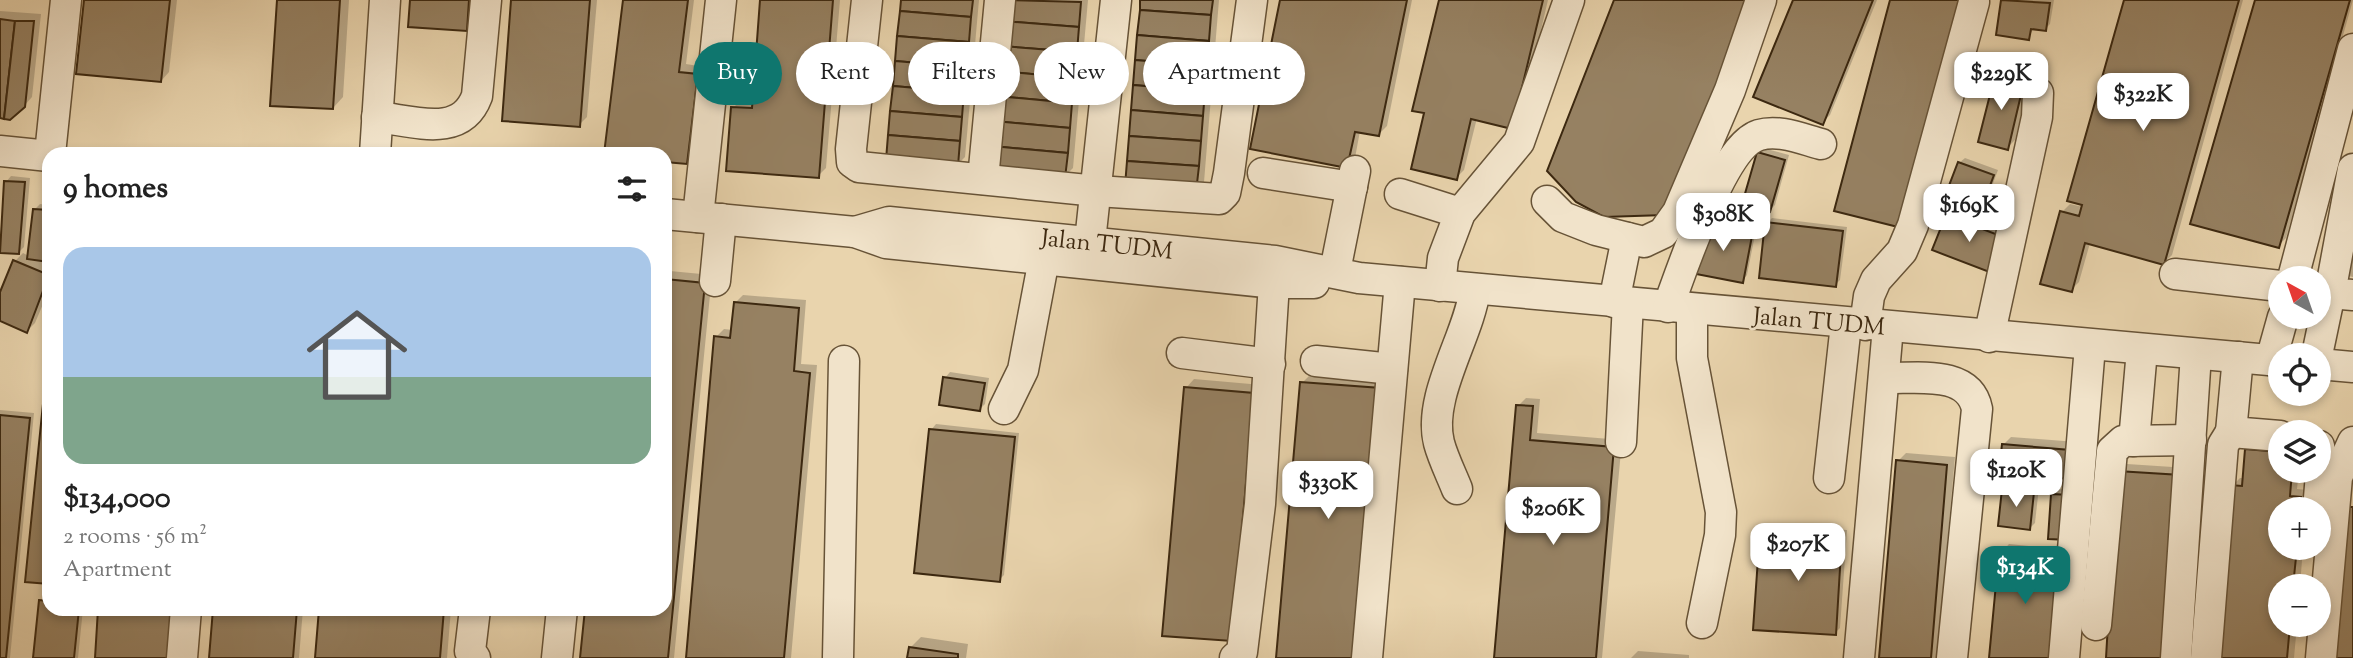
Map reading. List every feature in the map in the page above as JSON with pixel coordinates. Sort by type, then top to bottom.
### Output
[{"type":"street","points":[[51,147],[66,0]]},
{"type":"street","points":[[375,147],[385,0]]},
{"type":"street","points":[[377,117],[439,124],[464,119],[472,111],[477,96],[486,0]]},
{"type":"street","points":[[715,281],[709,218],[721,0]]},
{"type":"street","points":[[867,0],[851,149],[852,162],[859,167],[1097,191],[1219,198],[1225,193],[1252,0]]},
{"type":"street","points":[[983,179],[1000,0]]},
{"type":"street","points":[[1088,253],[1097,191],[1116,0]]},
{"type":"street","points":[[1440,286],[1443,258],[1460,213],[1519,142],[1569,0]]},
{"type":"street","points":[[1547,201],[1563,216],[1581,226],[1644,242],[1663,233],[1678,212],[1730,90],[1761,0]]},
{"type":"street","points":[[1829,478],[1866,325],[1869,296],[1876,280],[1902,251],[1913,225],[1974,2]]},
{"type":"street","points":[[2295,266],[2353,49]]},
{"type":"street","points":[[1989,337],[2036,117],[2038,93]]},
{"type":"street","points":[[1702,623],[1720,536],[1721,513],[1680,308],[1697,230],[1732,156],[1756,136],[1773,132],[1821,144]]},
{"type":"street","points":[[0,151],[42,154]]},
{"type":"street","points":[[2322,343],[2341,294],[2353,169]]},
{"type":"street","points":[[1263,173],[1353,179],[1347,275]]},
{"type":"street","points":[[1400,194],[1460,213]]},
{"type":"street","name":"Jalan TUDM","points":[[672,215],[855,232],[886,243],[1044,259],[1088,253],[1275,261],[1347,275],[1440,286],[2090,346],[2268,359]]},
{"type":"street","name":"Jalan TUDM","points":[[855,232],[889,222],[1274,283],[1347,282],[1347,275]]},
{"type":"street","points":[[1621,442],[1621,303],[1627,238]]},
{"type":"street","points":[[1003,409],[1023,370],[1044,259]]},
{"type":"street","points":[[2175,274],[2268,285]]},
{"type":"street","points":[[1367,658],[1400,282]]},
{"type":"street","points":[[1235,658],[1242,652],[1260,504],[1274,283]]},
{"type":"street","points":[[1457,489],[1438,441],[1440,407],[1448,370],[1472,312],[1475,289]]},
{"type":"street","points":[[1859,658],[1884,377],[1866,325]]},
{"type":"street","points":[[2064,658],[2090,346]]},
{"type":"street","points":[[2134,441],[2142,350]]},
{"type":"street","points":[[1182,353],[1270,364]]},
{"type":"street","points":[[2176,658],[2196,354]]},
{"type":"street","points":[[2206,658],[2223,445],[2231,432],[2238,357]]},
{"type":"street","points":[[838,658],[844,361]]},
{"type":"street","points":[[1316,361],[1392,369]]},
{"type":"street","points":[[2331,365],[2353,367]]},
{"type":"street","points":[[1884,377],[1955,381],[1971,391],[1975,398],[1977,409],[1952,658]]},
{"type":"street","points":[[2231,432],[2268,435]]},
{"type":"street","points":[[2320,658],[2337,477],[2352,436]]},
{"type":"street","points":[[2096,625],[2112,451],[2123,441],[2192,440]]},
{"type":"street","points":[[182,658],[185,616]]},
{"type":"street","points":[[474,616],[470,651],[475,658]]},
{"type":"street","points":[[557,658],[561,616]]},
{"type":"street","points":[[2305,658],[2307,637]]},
{"type":"building","points":[[84,0],[170,0],[161,82],[76,74]]},
{"type":"building","points":[[277,0],[340,0],[333,109],[270,106]]},
{"type":"building","points":[[410,0],[469,0],[467,31],[408,27]]},
{"type":"building","points":[[511,0],[590,0],[580,127],[502,121]]},
{"type":"building","points":[[623,0],[688,0],[679,72],[693,73],[694,105],[687,164],[672,163],[672,147],[605,147]]},
{"type":"building","points":[[760,0],[833,0],[830,42],[796,42],[796,105],[825,105],[819,178],[726,171],[731,107],[782,105],[782,42],[757,42]]},
{"type":"building","points":[[901,0],[973,0],[971,17],[900,11]]},
{"type":"building","points":[[1005,0],[1081,2],[1079,27],[1003,21]]},
{"type":"building","points":[[1140,0],[1213,0],[1211,15],[1140,10]]},
{"type":"building","points":[[1280,0],[1407,0],[1379,136],[1355,132],[1347,168],[1250,149],[1259,105],[1305,105],[1305,42],[1272,42]]},
{"type":"building","points":[[1439,0],[1543,0],[1512,129],[1471,119],[1457,180],[1411,169],[1424,113],[1412,111]]},
{"type":"building","points":[[1614,0],[1750,0],[1665,215],[1604,217],[1576,202],[1547,171]]},
{"type":"building","points":[[1793,0],[1873,0],[1823,125],[1753,97]]},
{"type":"building","points":[[1890,0],[1963,0],[1902,228],[1834,211]]},
{"type":"building","points":[[2001,0],[2050,3],[2046,31],[2031,29],[2029,40],[1996,35]]},
{"type":"building","points":[[2124,0],[2239,0],[2164,265],[2085,243],[2072,292],[2040,284],[2060,211],[2079,216],[2082,205],[2067,201]]},
{"type":"building","points":[[2255,0],[2350,0],[2279,248],[2190,224]]},
{"type":"building","points":[[1140,10],[1211,15],[1209,41],[1137,35]]},
{"type":"building","points":[[900,11],[971,17],[969,42],[897,36]]},
{"type":"building","points":[[0,19],[15,21],[4,119],[0,118]]},
{"type":"building","points":[[15,21],[34,21],[25,107],[10,120],[4,119]]},
{"type":"building","points":[[1003,21],[1079,27],[1078,42],[1034,42],[1034,49],[1020,48],[1020,42],[1001,42]]},
{"type":"building","points":[[1137,35],[1209,41],[1143,42],[1143,61],[1135,60]]},
{"type":"building","points":[[897,36],[969,42],[908,42],[908,62],[895,61]]},
{"type":"building","points":[[1020,48],[1034,49],[1034,74],[1020,73]]},
{"type":"building","points":[[1135,60],[1143,61],[1143,86],[1133,85]]},
{"type":"building","points":[[895,61],[908,62],[908,87],[894,86]]},
{"type":"building","points":[[1020,73],[1034,74],[1034,100],[1020,98]]},
{"type":"building","points":[[1995,75],[2024,82],[2008,150],[1978,142]]},
{"type":"building","points":[[1133,85],[1143,86],[1143,105],[1204,105],[1203,116],[1131,110]]},
{"type":"building","points":[[894,86],[908,87],[908,105],[963,105],[962,117],[890,111],[891,105],[894,105]]},
{"type":"building","points":[[1020,98],[1034,100],[1034,105],[1072,105],[1070,128],[994,121],[995,105],[1020,105]]},
{"type":"building","points":[[1131,110],[1203,116],[1201,141],[1129,136]]},
{"type":"building","points":[[890,111],[962,117],[960,141],[888,135]]},
{"type":"building","points":[[994,121],[1070,128],[1068,153],[992,146]]},
{"type":"building","points":[[888,135],[960,141],[958,166],[886,160]]},
{"type":"building","points":[[1129,136],[1201,141],[1199,166],[1127,161]]},
{"type":"building","points":[[992,146],[1068,153],[1065,178],[990,172]]},
{"type":"building","points":[[1757,152],[1785,160],[1770,212],[1742,204]]},
{"type":"building","points":[[1127,161],[1199,166],[1196,192],[1125,186]]},
{"type":"building","points":[[1958,162],[1994,175],[1978,217],[1942,204]]},
{"type":"building","points":[[4,181],[25,182],[19,254],[0,253]]},
{"type":"building","points":[[33,209],[42,210],[42,261],[27,259]]},
{"type":"building","points":[[1946,215],[2006,238],[1992,273],[1932,250]]},
{"type":"building","points":[[1707,220],[1752,236],[1743,283],[1691,273]]},
{"type":"building","points":[[1765,222],[1843,231],[1836,287],[1759,278]]},
{"type":"building","points":[[13,260],[42,272],[42,293],[27,333],[0,321],[0,292]]},
{"type":"building","points":[[672,280],[705,283],[668,658],[580,658],[584,616],[672,616]]},
{"type":"building","points":[[734,302],[799,308],[794,371],[810,373],[784,658],[686,658],[714,336],[730,338]]},
{"type":"building","points":[[943,377],[985,383],[980,411],[939,405]]},
{"type":"building","points":[[1300,382],[1381,388],[1357,658],[1276,658]]},
{"type":"building","points":[[1184,387],[1254,393],[1232,641],[1162,636]]},
{"type":"building","points":[[1516,405],[1533,406],[1530,440],[1614,447],[1596,658],[1494,658]]},
{"type":"building","points":[[42,414],[42,583],[25,582]]},
{"type":"building","points":[[0,415],[30,418],[6,658],[0,658]]},
{"type":"building","points":[[929,429],[1015,437],[1000,582],[914,573]]},
{"type":"building","points":[[2002,444],[2070,450],[2067,479],[1999,472]]},
{"type":"building","points":[[2245,449],[2268,451],[2268,483],[2291,483],[2290,496],[2301,497],[2268,497],[2268,560],[2296,560],[2294,574],[2268,574],[2268,637],[2289,637],[2287,658],[2216,658],[2230,485],[2242,486]]},
{"type":"building","points":[[1896,460],[1947,465],[1931,658],[1879,658]]},
{"type":"building","points":[[2117,471],[2181,475],[2164,658],[2106,658]]},
{"type":"building","points":[[2002,489],[2034,492],[2030,530],[1998,526]]},
{"type":"building","points":[[2051,494],[2071,495],[2069,540],[2048,539]]},
{"type":"building","points":[[2346,507],[2353,507],[2353,658],[2333,658]]},
{"type":"building","points":[[1760,530],[1842,535],[1836,635],[1753,630]]},
{"type":"building","points":[[1999,552],[2062,557],[2052,658],[1989,658]]},
{"type":"building","points":[[39,600],[42,600],[42,616],[78,616],[74,658],[33,658]]},
{"type":"building","points":[[98,616],[175,616],[169,658],[95,658]]},
{"type":"building","points":[[212,616],[296,616],[293,658],[209,658]]},
{"type":"building","points":[[318,616],[443,616],[440,658],[315,658]]},
{"type":"building","points":[[909,647],[958,654],[958,658],[907,658]]}]
